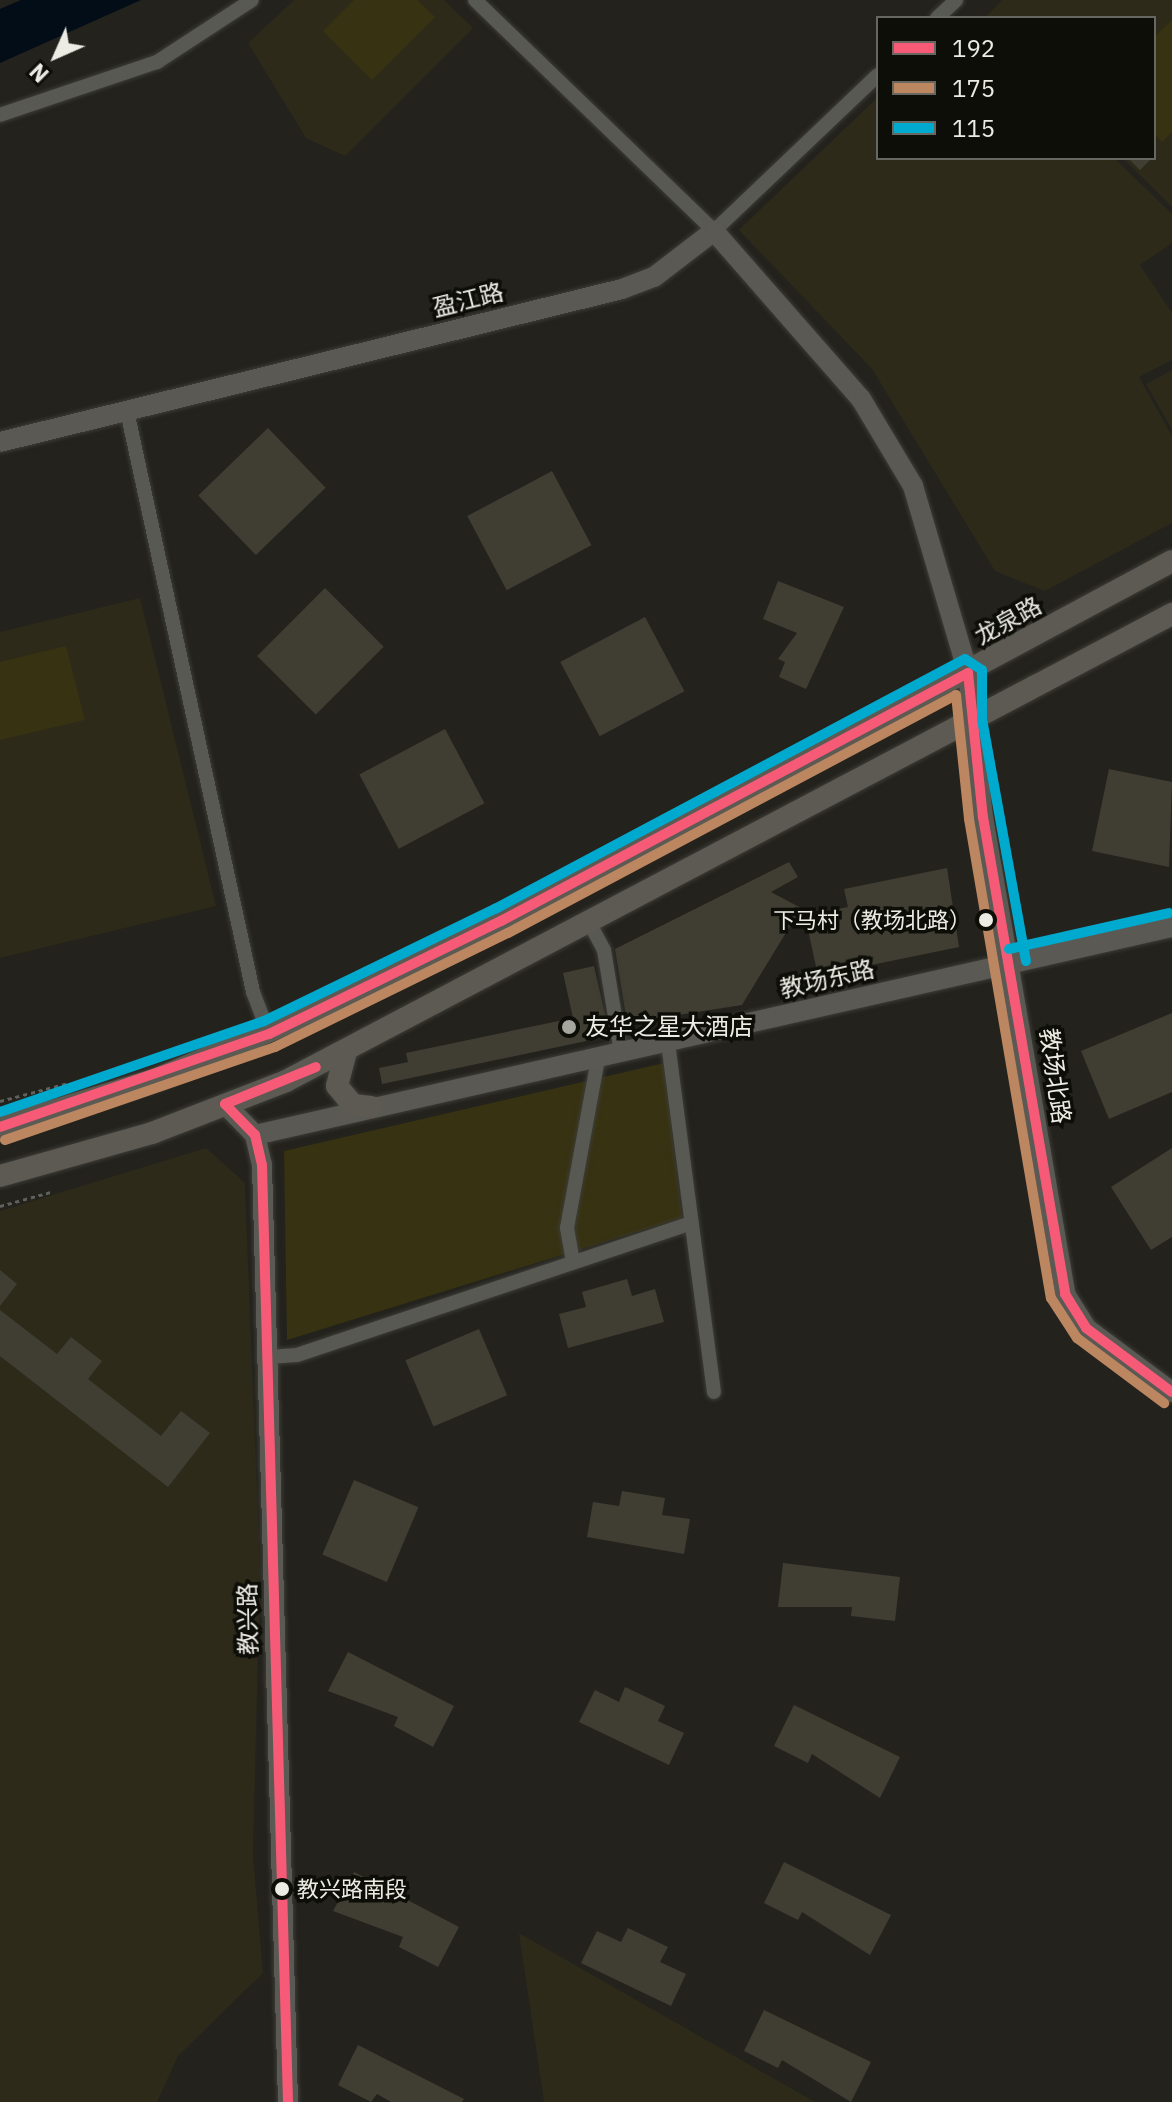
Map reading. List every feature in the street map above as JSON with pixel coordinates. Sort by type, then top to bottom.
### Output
[{"type":"main road","name":"龙泉路","points":[[0,1127],[269,1034],[501,921],[1172,561]]},
{"type":"main road","points":[[0,1176],[225,1104],[346,1052],[1172,614]]},
{"type":"main road","points":[[346,1052],[337,1086],[353,1105],[371,1107]]},
{"type":"street","points":[[0,115],[157,62],[252,0]]},
{"type":"street","points":[[475,0],[714,231]]},
{"type":"street","points":[[939,16],[956,0]]},
{"type":"street","name":"盈江路","points":[[0,442],[622,289],[654,277],[714,231],[876,77]]},
{"type":"street","name":"教场北路","points":[[714,231],[891,441],[937,551],[968,673],[968,720],[1012,963],[1065,1294],[1086,1328],[1172,1392]]},
{"type":"street","points":[[127,411],[253,992],[269,1034]]},
{"type":"street","points":[[589,922],[604,950],[621,1053]]},
{"type":"street","name":"教场东路","points":[[255,1135],[1172,927]]},
{"type":"street","points":[[668,1043],[714,1392]]},
{"type":"street","points":[[573,1262],[567,1228],[598,1059]]},
{"type":"street","points":[[225,1104],[255,1135]]},
{"type":"street","name":"教兴路","points":[[255,1135],[268,1357],[288,2102]]},
{"type":"street","points":[[268,1357],[297,1355],[692,1223]]},
{"type":"path","points":[[0,1101],[68,1083]]},
{"type":"path","points":[[0,1195],[1,1205],[51,1192]]},
{"type":"shaded area","points":[[21,0],[141,0],[0,63],[0,9]]},
{"type":"shaded area","points":[[294,0],[444,0],[473,28],[345,156],[306,138],[248,43]]},
{"type":"shaded area","points":[[354,0],[417,0],[435,17],[372,80],[323,31]]},
{"type":"shaded area","points":[[1002,0],[1172,0],[1172,207],[1125,160],[1156,160],[1156,16],[987,16]]},
{"type":"shaded area","points":[[1172,20],[1172,132],[1162,142],[1156,135],[1156,35]]},
{"type":"shaded area","points":[[876,99],[876,160],[1116,160],[1172,214],[1172,243],[1140,265],[1172,313],[1172,360],[1139,377],[1172,436],[1172,523],[1045,591],[995,571],[872,369],[739,230]]},
{"type":"shaded area","points":[[1172,370],[1172,430],[1146,384]]},
{"type":"shaded area","points":[[140,598],[216,906],[0,958],[0,632]]},
{"type":"shaded area","points":[[66,646],[85,720],[0,740],[0,662]]},
{"type":"shaded area","points":[[664,1063],[682,1218],[287,1340],[284,1151]]},
{"type":"shaded area","points":[[206,1148],[245,1183],[260,1569],[253,1856],[263,1973],[178,2056],[157,2102],[0,2102],[0,1211]]},
{"type":"shaded area","points":[[519,1933],[815,2102],[544,2102]]},
{"type":"building","points":[[1130,160],[1150,160],[1140,170]]},
{"type":"building","points":[[268,428],[326,488],[256,555],[198,495]]},
{"type":"building","points":[[552,471],[591,545],[507,590],[467,516]]},
{"type":"building","points":[[778,581],[844,607],[806,689],[779,677],[785,662],[778,659],[797,633],[763,619]]},
{"type":"building","points":[[325,588],[384,647],[316,715],[257,656]]},
{"type":"building","points":[[645,617],[684,691],[600,736],[560,662]]},
{"type":"building","points":[[445,729],[484,803],[399,849],[359,775]]},
{"type":"building","points":[[1109,769],[1172,782],[1169,867],[1092,851]]},
{"type":"building","points":[[789,862],[798,877],[771,892],[801,908],[742,1005],[627,1023],[615,949]]},
{"type":"building","points":[[947,868],[959,947],[818,976],[805,916],[848,907],[844,889]]},
{"type":"building","name":"友华之星大酒店","points":[[594,966],[610,1036],[382,1084],[379,1068],[408,1062],[406,1053],[573,1018],[563,973]]},
{"type":"building","points":[[1172,1013],[1172,1092],[1109,1119],[1081,1051]]},
{"type":"building","points":[[1172,1148],[1172,1237],[1151,1250],[1111,1187]]},
{"type":"building","points":[[0,1270],[17,1284],[0,1306]]},
{"type":"building","points":[[627,1279],[632,1296],[655,1289],[664,1322],[568,1348],[559,1314],[586,1307],[582,1292]]},
{"type":"building","points":[[0,1310],[57,1354],[71,1337],[102,1361],[88,1379],[161,1436],[181,1411],[210,1433],[168,1487],[0,1356]]},
{"type":"building","points":[[479,1329],[507,1395],[433,1427],[405,1360]]},
{"type":"building","points":[[354,1480],[418,1507],[387,1582],[322,1555]]},
{"type":"building","points":[[622,1491],[665,1498],[662,1515],[690,1519],[684,1554],[587,1537],[593,1502],[619,1506]]},
{"type":"building","points":[[783,1563],[900,1577],[895,1621],[851,1616],[852,1607],[778,1607]]},
{"type":"building","points":[[348,1652],[454,1706],[433,1747],[394,1726],[398,1717],[328,1691]]},
{"type":"building","points":[[625,1687],[665,1706],[658,1721],[684,1733],[669,1765],[579,1722],[595,1690],[619,1702]]},
{"type":"building","points":[[794,1705],[900,1757],[880,1798],[812,1754],[808,1763],[774,1746]]},
{"type":"building","points":[[784,1862],[891,1915],[870,1955],[802,1912],[798,1920],[764,1903]]},
{"type":"building","points":[[354,1872],[459,1927],[438,1967],[399,1947],[403,1937],[333,1911]]},
{"type":"building","points":[[628,1928],[668,1947],[660,1962],[686,1974],[671,2006],[581,1963],[597,1931],[621,1942]]},
{"type":"building","points":[[764,2010],[871,2062],[851,2102],[782,2060],[778,2068],[744,2051]]},
{"type":"building","points":[[358,2045],[464,2099],[462,2102],[391,2102],[377,2094],[371,2102],[338,2085]]},
{"type":"transit line","name":"115","points":[[0,1112],[264,1021],[495,909],[965,659],[982,670],[982,719],[1026,961]]},
{"type":"transit line","name":"192","points":[[0,1127],[269,1034],[501,921],[968,673],[983,817],[1065,1294],[1086,1328],[1172,1392]]},
{"type":"transit line","name":"175","points":[[5,1140],[275,1047],[508,933],[956,695],[969,819],[1051,1298],[1077,1338],[1164,1403]]},
{"type":"transit line","name":"115","points":[[1009,949],[1169,913]]},
{"type":"transit line","name":"192","points":[[288,2102],[262,1165],[255,1135],[225,1104],[316,1067]]},
{"type":"place","name":"下马村（教场北路）","points":[[986,920]]},
{"type":"place","name":"友华之星大酒店","points":[[569,1027]]},
{"type":"place","name":"教兴路南段","points":[[282,1889]]}]
